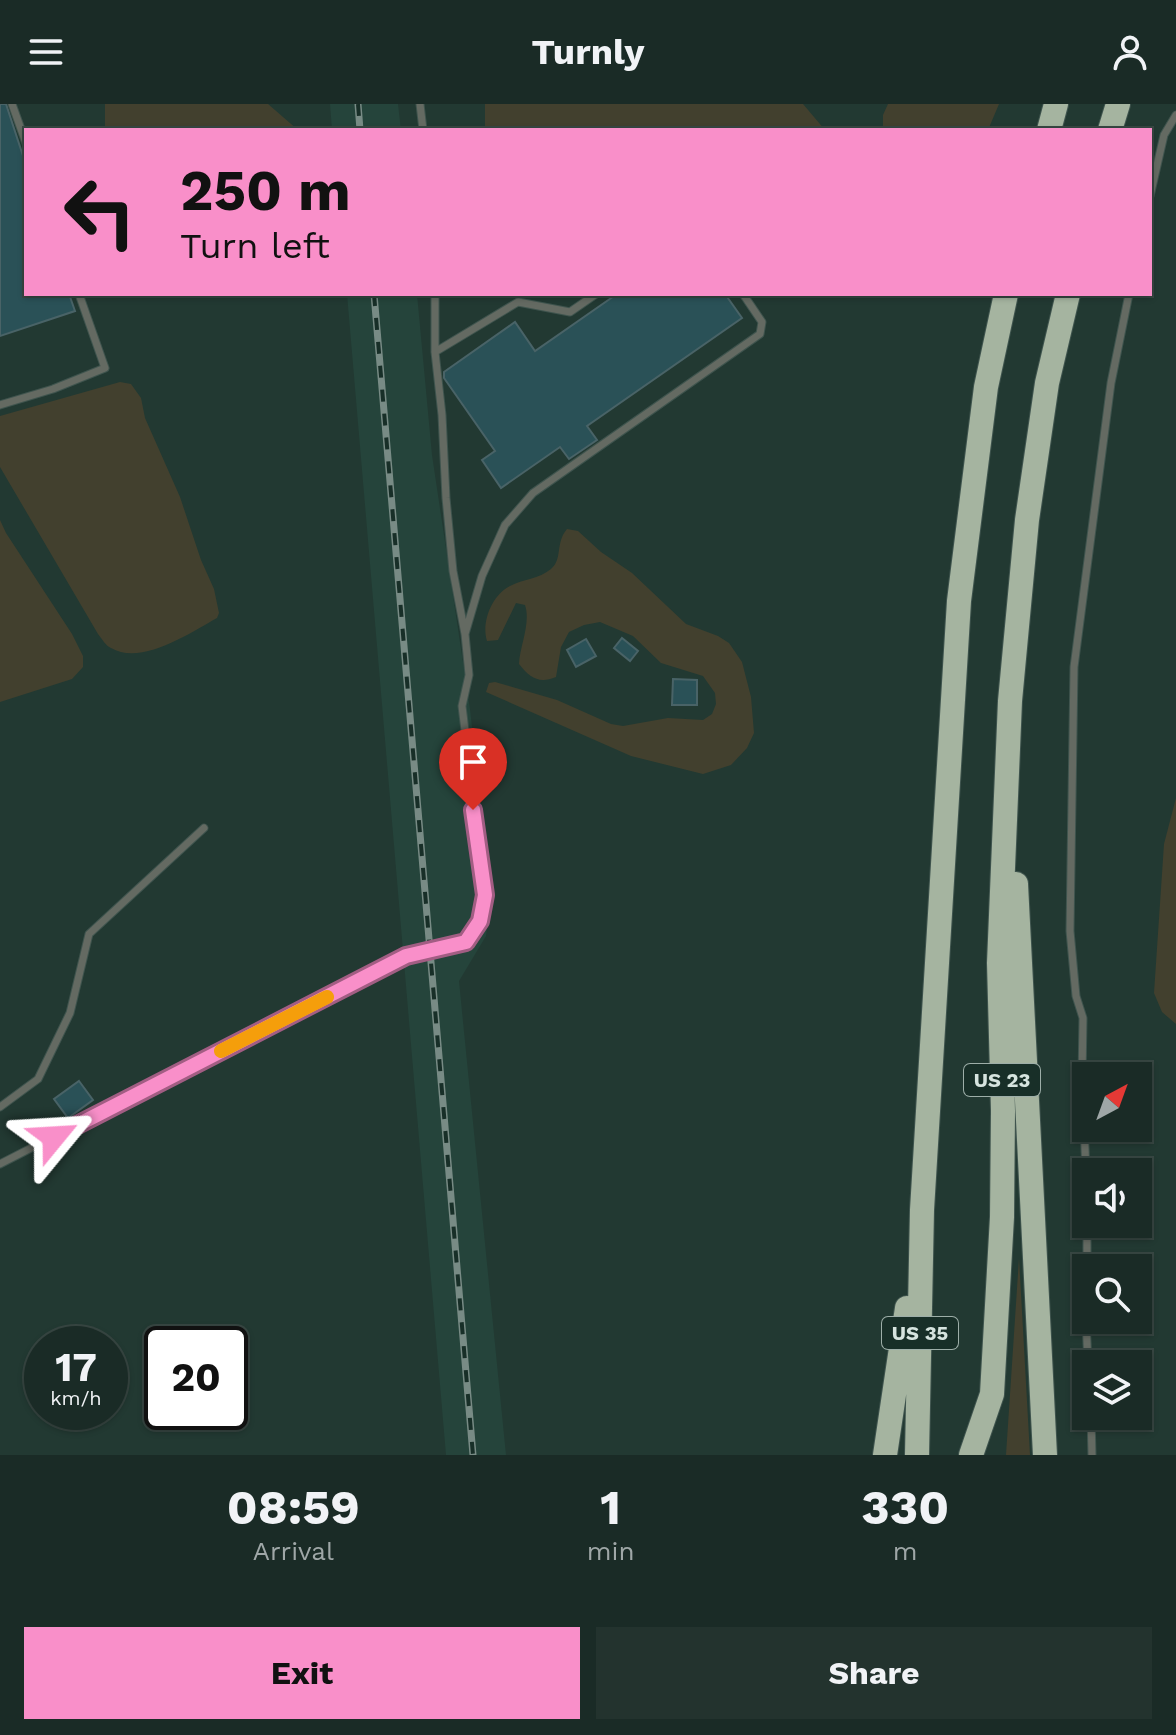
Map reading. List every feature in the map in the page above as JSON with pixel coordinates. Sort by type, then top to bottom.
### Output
[{"type":"highway","points":[[1050,128],[1056,104]]},
{"type":"highway","points":[[1111,128],[1118,104]]},
{"type":"highway","points":[[885,1455],[922,1210],[959,601],[986,387],[1006,296]]},
{"type":"highway","name":"US 23","points":[[971,1455],[992,1394],[1002,1217],[999,963],[1010,701],[1027,520],[1047,383],[1068,296]]},
{"type":"highway","points":[[1010,701],[1019,956],[1045,1455]]},
{"type":"highway","name":"US 35","points":[[917,1455],[922,1210]]},
{"type":"lane","points":[[12,104],[24,137]]},
{"type":"lane","points":[[420,104],[423,128]]},
{"type":"lane","points":[[1152,187],[1164,135],[1176,115]]},
{"type":"lane","points":[[0,405],[53,389],[105,368],[80,296]]},
{"type":"lane","points":[[0,1164],[406,956],[466,942],[480,921],[485,895],[462,706],[469,675],[453,571],[435,352],[435,296]]},
{"type":"lane","points":[[435,352],[518,302],[570,312],[593,296]]},
{"type":"lane","points":[[465,634],[482,576],[505,525],[533,493],[760,334],[762,322],[744,296]]},
{"type":"lane","points":[[1085,1158],[1083,1018],[1076,996],[1070,931],[1074,667],[1111,383],[1129,296]]},
{"type":"lane","points":[[0,1107],[38,1079],[70,1013],[89,934],[204,828]]},
{"type":"lane","points":[[1091,1430],[1092,1455]]},
{"type":"shaded area","points":[[105,104],[268,104],[296,128],[106,128]]},
{"type":"shaded area","points":[[330,104],[398,104],[401,128],[332,128]]},
{"type":"shaded area","points":[[485,104],[803,104],[823,128],[485,128]]},
{"type":"shaded area","points":[[888,104],[999,104],[989,128],[883,128],[883,115]]},
{"type":"shaded area","points":[[347,296],[417,296],[432,455],[470,709],[491,899],[486,936],[459,981],[506,1455],[446,1455]]},
{"type":"shaded area","points":[[120,382],[131,384],[141,398],[145,418],[180,497],[214,589],[219,613],[217,618],[180,639],[136,653],[111,648],[98,634],[0,467],[0,416]]},
{"type":"shaded area","points":[[0,520],[72,634],[83,656],[83,667],[72,679],[0,702]]},
{"type":"shaded area","points":[[567,529],[578,531],[601,552],[632,573],[686,624],[729,643],[742,662],[751,697],[754,733],[747,748],[731,765],[703,774],[631,756],[486,692],[489,683],[495,682],[557,700],[611,724],[623,726],[668,718],[703,720],[712,714],[716,704],[715,693],[703,676],[661,663],[633,636],[600,622],[569,632],[561,647],[556,677],[545,680],[535,678],[519,664],[526,627],[525,605],[516,603],[498,640],[487,641],[487,618],[493,602],[510,586],[551,569]]},
{"type":"shaded area","points":[[1176,798],[1176,1024],[1162,1012],[1154,993],[1164,844]]},
{"type":"shaded area","points":[[1019,1258],[1030,1455],[1006,1455]]},
{"type":"building","points":[[0,104],[6,104],[24,159],[24,296],[70,296],[75,311],[0,336]]},
{"type":"building","points":[[614,296],[726,296],[742,318],[587,426],[597,440],[569,459],[560,447],[501,488],[482,460],[495,451],[444,378],[444,372],[515,322],[535,351]]},
{"type":"building","points":[[622,638],[638,651],[630,661],[614,648]]},
{"type":"building","points":[[586,639],[596,656],[576,667],[567,650]]},
{"type":"building","points":[[673,679],[697,680],[697,705],[672,705]]},
{"type":"building","points":[[79,1081],[93,1100],[68,1118],[54,1099]]},
{"type":"railway","points":[[358,104],[360,128]]},
{"type":"railway","points":[[374,296],[473,1455]]},
{"type":"slow traffic","points":[[221,1051],[327,997]]},
{"type":"route","points":[[54,1137],[406,956],[466,942],[480,921],[485,895],[473,810]]}]
